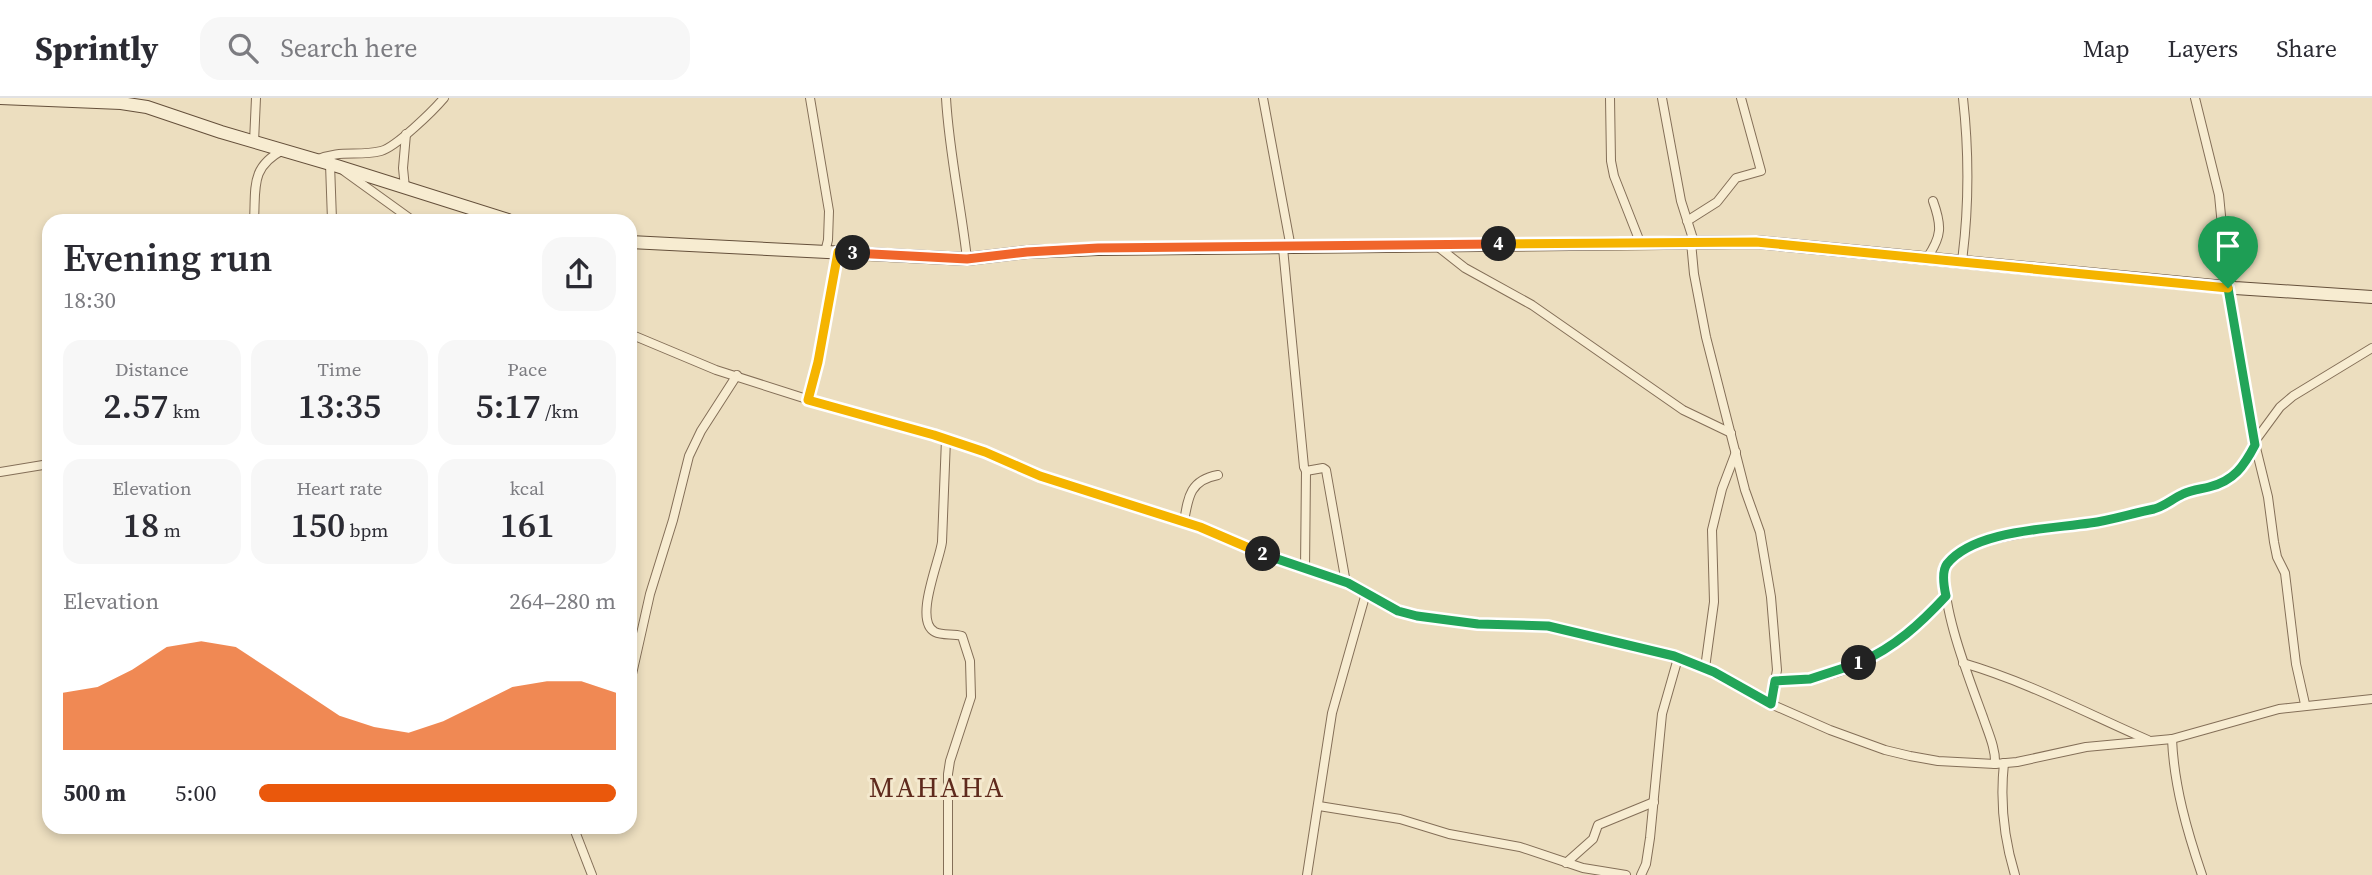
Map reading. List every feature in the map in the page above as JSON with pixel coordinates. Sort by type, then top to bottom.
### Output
[{"type":"main road","points":[[0,98],[121,103],[147,107],[485,214]]},
{"type":"main road","points":[[637,242],[967,259],[1098,248],[1756,242],[2228,288],[2372,297]]},
{"type":"street","points":[[254,142],[256,98]]},
{"type":"street","points":[[316,160],[332,153],[379,151],[391,147],[444,98]]},
{"type":"street","points":[[808,400],[818,362],[831,252],[828,240],[829,211],[810,98]]},
{"type":"street","points":[[946,98],[948,142],[959,194],[967,259]]},
{"type":"street","points":[[1263,98],[1287,248],[1302,451],[1306,471],[1305,569]]},
{"type":"street","points":[[1610,98],[1609,143],[1613,169],[1640,242]]},
{"type":"street","points":[[1662,98],[1677,181],[1693,242],[1694,274],[1706,337],[1745,490],[1760,531],[1771,597],[1777,670],[1771,704]]},
{"type":"street","points":[[1688,221],[1717,202],[1736,178],[1761,171],[1741,98]]},
{"type":"street","points":[[1962,261],[1968,170],[1963,98]]},
{"type":"street","points":[[2196,98],[2219,195],[2228,288],[2255,443],[2269,497],[2277,557],[2285,573],[2296,664],[2305,705]]},
{"type":"street","points":[[405,188],[403,168],[406,134]]},
{"type":"street","points":[[254,214],[254,190],[262,165],[283,150]]},
{"type":"street","points":[[332,214],[334,165]]},
{"type":"street","points":[[334,165],[403,214]]},
{"type":"street","points":[[1927,258],[1939,235],[1933,201]]},
{"type":"street","points":[[1437,246],[1465,268],[1531,305],[1683,410],[1731,433]]},
{"type":"street","points":[[637,337],[716,370],[808,400],[946,439],[985,452],[1040,476],[1184,522],[1277,560],[1346,583],[1398,611],[1478,624],[1548,626],[1678,658],[1705,668],[1771,704],[1885,751],[1938,761],[1999,764],[2086,747],[2172,739],[2259,714],[2305,705],[2372,699]]},
{"type":"street","points":[[2013,873],[2006,840],[1999,764],[1964,663],[1946,596],[1946,565],[1978,542],[2061,526],[2093,523],[2163,507],[2182,494],[2221,484],[2235,477],[2280,407],[2293,396],[2372,348]]},
{"type":"street","points":[[637,652],[650,594],[690,456],[702,431],[737,375]]},
{"type":"street","points":[[946,439],[942,542],[928,590],[927,619],[929,626],[936,633],[962,636],[970,661],[971,697],[948,774],[948,875]]},
{"type":"street","points":[[1705,668],[1714,602],[1712,530],[1722,489],[1736,452]]},
{"type":"street","points":[[0,472],[42,465]]},
{"type":"street","points":[[1306,471],[1323,468],[1326,470],[1346,583]]},
{"type":"street","points":[[1184,522],[1195,485],[1208,477],[1218,475]]},
{"type":"street","points":[[1307,875],[1332,713],[1366,593]]},
{"type":"street","points":[[1775,681],[1810,679],[1846,669],[1872,657],[1896,644],[1946,596]]},
{"type":"street","points":[[1641,875],[1646,864],[1662,714],[1678,658]]},
{"type":"street","points":[[1964,663],[2064,700],[2149,741]]},
{"type":"street","points":[[2172,739],[2173,767],[2185,822],[2202,875]]},
{"type":"street","points":[[1566,863],[1593,839],[1598,825],[1654,802]]},
{"type":"street","points":[[1319,806],[1400,819],[1449,834],[1520,847],[1583,868],[1626,875]]},
{"type":"street","points":[[576,834],[592,875]]},
{"type":"district","name":"MAHAHA","points":[[937,787]]},
{"type":"route","points":[[1756,242],[2228,288],[2255,445],[2235,477],[2221,484],[2182,494],[2163,507],[2093,523],[2061,526],[1978,542],[1946,565],[1946,596],[1896,644],[1846,669],[1810,679],[1775,681],[1771,704],[1714,672],[1674,656],[1613,643],[1574,631],[1527,624],[1478,624],[1398,611],[1348,583],[1277,560],[1200,527],[1040,476],[985,452],[934,435],[808,400],[818,362],[838,252],[967,259],[1098,248],[1756,242]]}]
